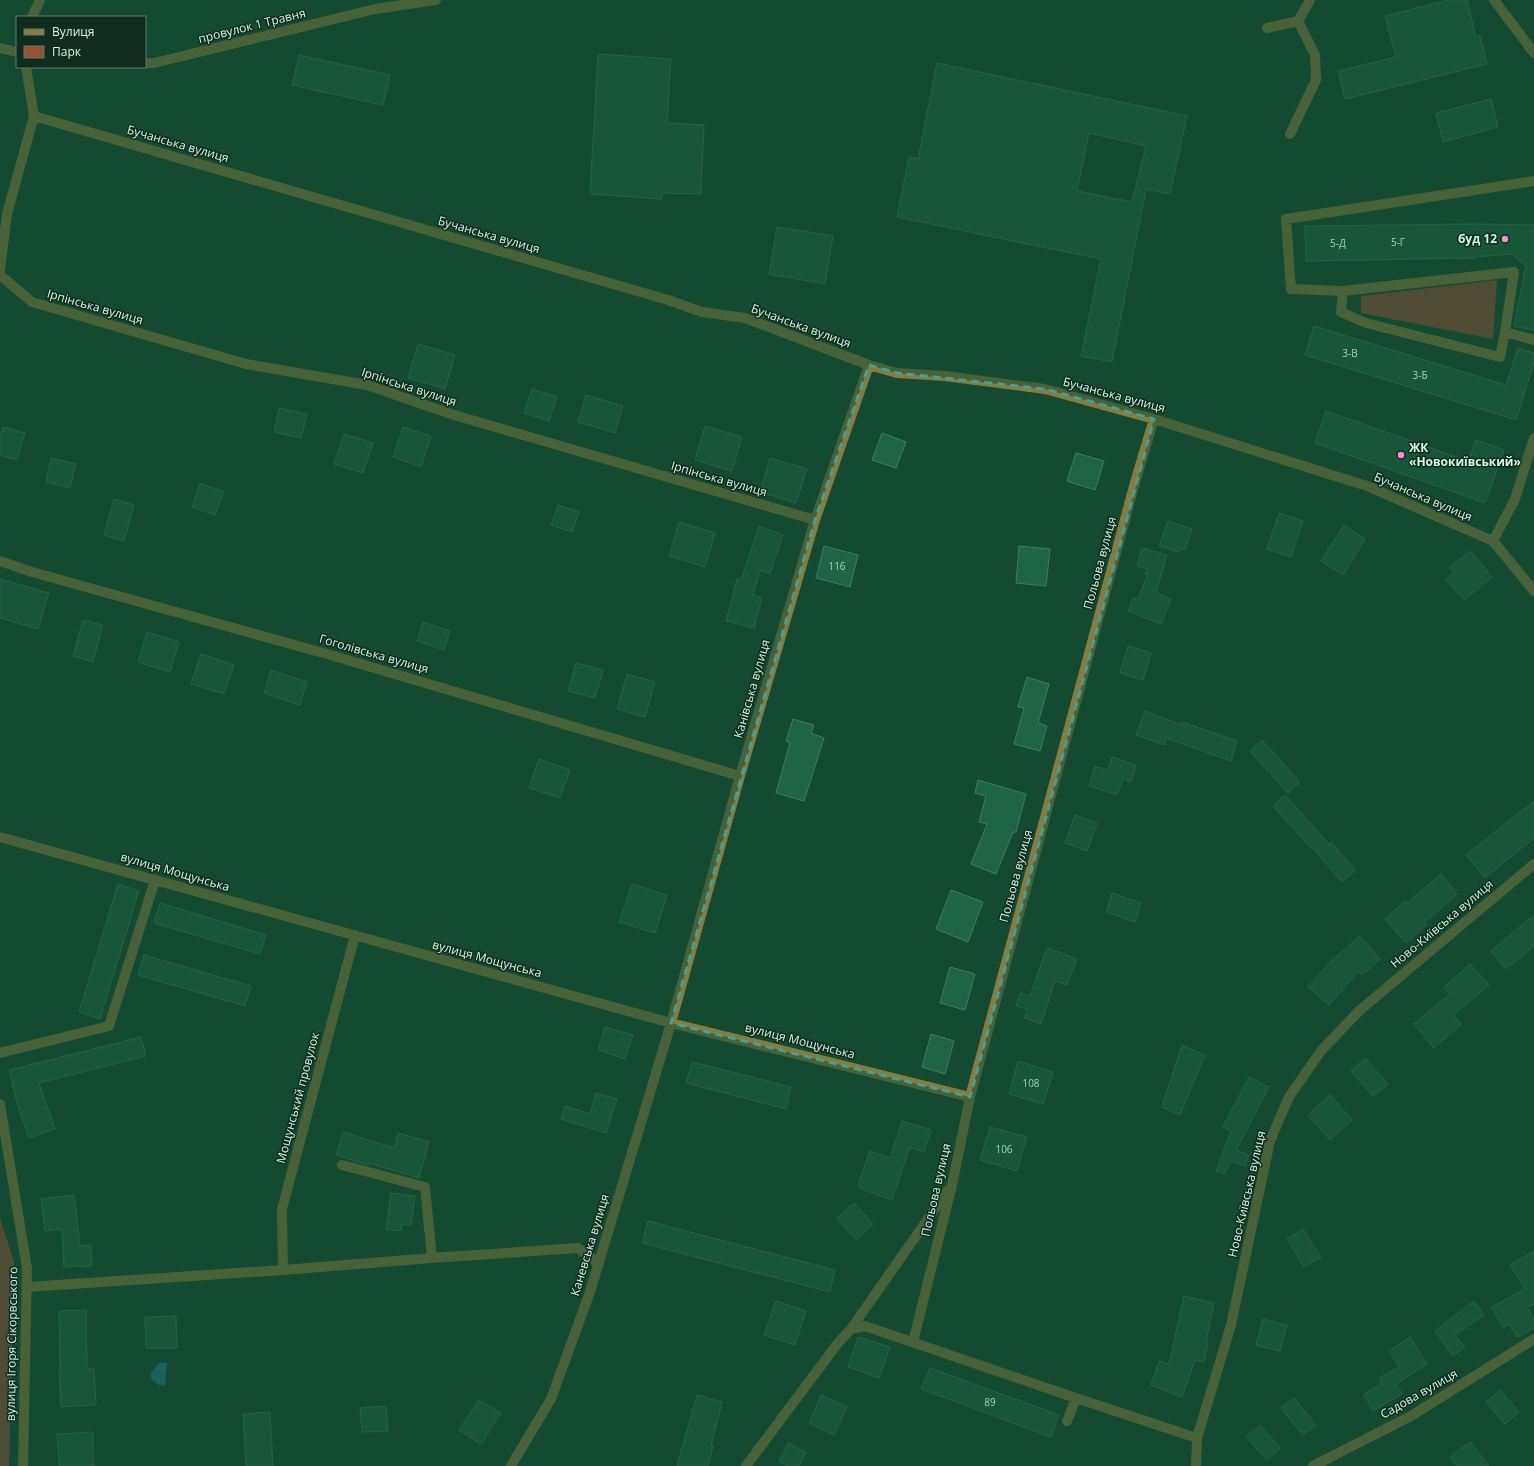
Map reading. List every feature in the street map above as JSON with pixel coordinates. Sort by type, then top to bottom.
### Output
[{"type":"street","points":[[32,16],[40,0]]},
{"type":"street","name":"провулок 1 Травня","points":[[146,63],[154,63],[375,9],[436,0]]},
{"type":"street","points":[[1267,28],[1298,21],[1310,0]]},
{"type":"street","points":[[1494,0],[1534,53]]},
{"type":"street","points":[[1290,134],[1316,80],[1315,55],[1298,21]]},
{"type":"street","points":[[0,48],[16,52]]},
{"type":"street","points":[[0,270],[7,214],[34,116],[26,68]]},
{"type":"street","name":"Бучанська вулиця","points":[[34,116],[668,300],[702,312],[745,318],[869,365],[897,373],[945,376],[1045,389],[1154,419],[1368,486],[1493,541],[1534,591]]},
{"type":"street","points":[[1343,291],[1341,312],[1366,323],[1500,357],[1514,272],[1343,291],[1292,289],[1286,219],[1534,181]]},
{"type":"street","name":"Ірпінська вулиця","points":[[0,275],[32,302],[246,364],[367,384],[451,414],[815,520]]},
{"type":"street","points":[[1505,332],[1534,340]]},
{"type":"street","name":"Канівська вулиця","points":[[671,1023],[740,776],[815,520],[869,365]]},
{"type":"street","name":"Польова вулиця","points":[[913,1342],[952,1185],[970,1097],[1130,501],[1154,419]]},
{"type":"street","points":[[1493,541],[1515,499],[1534,438]]},
{"type":"street","name":"Гоголівська вулиця","points":[[0,561],[32,572],[335,656],[740,776]]},
{"type":"street","name":"вулиця Мощунська","points":[[0,837],[671,1023],[970,1097]]},
{"type":"street","name":"Ново-Київська вулиця","points":[[1196,1466],[1197,1438],[1231,1325],[1270,1141],[1289,1097],[1321,1051],[1359,1011],[1534,864]]},
{"type":"street","points":[[0,1053],[109,1026],[155,880]]},
{"type":"street","name":"Мощунський провулок","points":[[283,1270],[282,1209],[355,935]]},
{"type":"street","name":"Каневська вулиця","points":[[512,1466],[551,1398],[590,1292],[671,1023]]},
{"type":"street","name":"вулиця Ігоря Сікорвського","points":[[0,1104],[27,1268],[23,1466]]},
{"type":"street","points":[[342,1165],[425,1187],[432,1258]]},
{"type":"street","points":[[746,1466],[838,1343],[851,1329],[952,1185]]},
{"type":"street","points":[[27,1287],[578,1248],[599,1264]]},
{"type":"street","points":[[851,1329],[865,1326],[1197,1438]]},
{"type":"street","name":"Садова вулиця","points":[[1313,1466],[1411,1416],[1534,1339]]},
{"type":"street","points":[[1067,1421],[1076,1398]]},
{"type":"highlighted area","points":[[869,365],[897,373],[1045,389],[1154,419],[970,1097],[671,1023],[815,520]]},
{"type":"green space","points":[[1497,280],[1493,339],[1361,313],[1361,296]]},
{"type":"green space","points":[[0,1218],[14,1262],[9,1466],[0,1466]]},
{"type":"water","points":[[159,1363],[167,1363],[165,1386],[159,1385],[151,1379],[151,1373]]},
{"type":"building","points":[[1448,0],[1467,0],[1476,37],[1480,36],[1487,64],[1345,99],[1338,71],[1396,57],[1385,16]]},
{"type":"building","points":[[598,54],[671,59],[667,123],[704,125],[701,194],[662,193],[662,199],[590,194]]},
{"type":"building","points":[[299,55],[390,75],[383,105],[292,85]]},
{"type":"building","points":[[937,63],[1187,116],[1170,194],[1146,189],[1112,362],[1081,356],[1101,259],[897,217],[909,157],[918,159]],"holes":[[[1089,133],[1146,146],[1132,202],[1077,191]]]},
{"type":"building","points":[[1491,99],[1498,127],[1443,142],[1436,113]]},
{"type":"building","points":[[1475,224],[1534,225],[1534,330],[1514,326],[1526,265],[1511,254],[1476,258],[1306,261],[1305,226]]},
{"type":"building","points":[[777,227],[833,236],[825,284],[769,274]]},
{"type":"building","points":[[1314,326],[1506,385],[1518,348],[1534,353],[1534,363],[1516,420],[1305,355]]},
{"type":"building","points":[[418,344],[455,355],[445,389],[408,378]]},
{"type":"building","points":[[532,389],[557,397],[549,421],[524,413]]},
{"type":"building","points":[[586,395],[623,406],[615,433],[578,422]]},
{"type":"building","points":[[279,408],[307,414],[301,438],[274,432]]},
{"type":"building","name":"ЖК «Новокиївський»","points":[[1326,411],[1468,461],[1476,440],[1504,450],[1485,503],[1315,443]]},
{"type":"building","points":[[705,426],[742,437],[732,471],[695,460]]},
{"type":"building","points":[[3,427],[25,433],[17,460],[0,455],[0,438]]},
{"type":"building","points":[[403,427],[431,436],[421,467],[393,457]]},
{"type":"building","points":[[882,433],[906,442],[896,468],[872,460]]},
{"type":"building","points":[[344,434],[373,443],[363,473],[334,464]]},
{"type":"building","points":[[1076,453],[1104,461],[1095,490],[1067,481]]},
{"type":"building","points":[[51,458],[76,464],[70,488],[46,482]]},
{"type":"building","points":[[770,458],[807,469],[796,503],[760,492]]},
{"type":"building","points":[[200,483],[224,492],[215,515],[192,507]]},
{"type":"building","points":[[114,499],[134,505],[124,541],[104,535]]},
{"type":"building","points":[[558,505],[579,512],[572,532],[551,525]]},
{"type":"building","points":[[1279,513],[1303,521],[1291,557],[1267,549]]},
{"type":"building","points":[[1168,521],[1192,529],[1185,550],[1179,548],[1178,552],[1159,546]]},
{"type":"building","points":[[679,522],[715,533],[705,567],[669,556]]},
{"type":"building","points":[[1344,525],[1365,539],[1343,575],[1321,561]]},
{"type":"building","points":[[759,526],[783,535],[770,574],[760,570],[753,595],[762,598],[754,628],[726,621],[737,579],[741,580]]},
{"type":"building","points":[[824,546],[858,555],[850,587],[816,578]]},
{"type":"building","points":[[1019,546],[1050,549],[1046,586],[1016,583]]},
{"type":"building","points":[[1142,548],[1167,555],[1156,593],[1171,599],[1161,624],[1128,611],[1133,598],[1138,599],[1148,574],[1145,574],[1147,569],[1137,566]]},
{"type":"building","points":[[1470,551],[1492,577],[1464,600],[1446,579],[1454,572],[1450,567]]},
{"type":"building","points":[[0,579],[49,593],[38,629],[0,618]]},
{"type":"building","points":[[83,620],[103,625],[93,662],[73,656]]},
{"type":"building","points":[[423,622],[450,631],[444,650],[417,641]]},
{"type":"building","points":[[147,632],[179,642],[170,672],[138,662]]},
{"type":"building","points":[[1128,646],[1151,653],[1143,680],[1120,673]]},
{"type":"building","points":[[201,654],[234,665],[224,694],[191,684]]},
{"type":"building","points":[[576,663],[603,670],[595,698],[568,691]]},
{"type":"building","points":[[271,670],[307,682],[300,705],[264,693]]},
{"type":"building","points":[[627,674],[655,682],[645,717],[617,709]]},
{"type":"building","points":[[1027,677],[1049,684],[1038,723],[1047,726],[1040,751],[1014,744],[1024,708],[1018,707]]},
{"type":"building","points":[[1145,711],[1181,725],[1182,722],[1237,741],[1231,761],[1166,738],[1164,745],[1136,735]]},
{"type":"building","points":[[793,719],[814,725],[811,733],[824,738],[804,801],[776,793],[790,743],[786,741]]},
{"type":"building","points":[[1262,740],[1300,782],[1288,793],[1250,751]]},
{"type":"building","points":[[1112,757],[1136,765],[1131,782],[1123,779],[1117,795],[1089,786],[1095,766],[1108,770]]},
{"type":"building","points":[[539,759],[570,770],[560,798],[529,788]]},
{"type":"building","points":[[978,780],[1026,794],[1016,832],[1013,832],[996,874],[971,864],[987,824],[979,822],[986,796],[975,793]]},
{"type":"building","points":[[1285,795],[1329,844],[1331,842],[1355,870],[1342,882],[1311,846],[1310,847],[1273,806]]},
{"type":"building","points":[[1534,801],[1534,838],[1485,878],[1466,855]]},
{"type":"building","points":[[1075,815],[1097,823],[1087,851],[1065,843]]},
{"type":"building","points":[[1441,874],[1457,894],[1425,922],[1427,924],[1406,943],[1385,919],[1405,901],[1407,903]]},
{"type":"building","points":[[118,884],[139,891],[100,1019],[79,1012]]},
{"type":"building","points":[[632,884],[667,895],[655,933],[619,922]]},
{"type":"building","points":[[951,890],[983,902],[968,942],[936,929]]},
{"type":"building","points":[[1112,893],[1141,903],[1135,922],[1106,912]]},
{"type":"building","points":[[160,903],[266,935],[260,954],[154,923]]},
{"type":"building","points":[[1534,915],[1534,946],[1506,969],[1491,951]]},
{"type":"building","points":[[1360,936],[1380,959],[1362,975],[1359,971],[1329,1005],[1308,987],[1332,960]]},
{"type":"building","points":[[1047,948],[1077,959],[1067,985],[1055,981],[1041,1024],[1024,1018],[1027,1009],[1016,1006],[1020,993],[1030,996]]},
{"type":"building","points":[[144,955],[251,986],[245,1006],[138,975]]},
{"type":"building","points":[[1470,964],[1489,985],[1453,1015],[1461,1024],[1434,1048],[1414,1024],[1450,994],[1444,987]]},
{"type":"building","points":[[950,967],[975,974],[965,1010],[940,1003]]},
{"type":"building","points":[[605,1027],[633,1035],[625,1059],[598,1050]]},
{"type":"building","points":[[931,1034],[954,1041],[945,1074],[922,1067]]},
{"type":"building","points":[[141,1037],[146,1056],[39,1083],[55,1129],[29,1138],[17,1103],[9,1070]]},
{"type":"building","points":[[1182,1045],[1205,1055],[1180,1115],[1162,1107]]},
{"type":"building","points":[[1365,1058],[1388,1084],[1373,1096],[1351,1071]]},
{"type":"building","points":[[1018,1061],[1053,1072],[1043,1104],[1009,1094]]},
{"type":"building","points":[[692,1062],[791,1087],[786,1109],[686,1083]]},
{"type":"building","points":[[1249,1077],[1269,1087],[1236,1150],[1249,1155],[1245,1166],[1231,1161],[1224,1174],[1216,1171],[1231,1131],[1223,1127]]},
{"type":"building","points":[[596,1093],[617,1099],[606,1133],[561,1119],[565,1106],[590,1114]]},
{"type":"building","points":[[1330,1095],[1352,1120],[1330,1140],[1308,1115]]},
{"type":"building","points":[[902,1121],[931,1130],[924,1152],[910,1147],[892,1200],[859,1188],[859,1183],[870,1151],[890,1158]]},
{"type":"building","points":[[990,1127],[1027,1137],[1017,1171],[980,1160]]},
{"type":"building","points":[[343,1132],[394,1148],[398,1133],[429,1142],[419,1178],[336,1155]]},
{"type":"building","points":[[391,1193],[415,1196],[411,1225],[402,1224],[401,1231],[386,1229]]},
{"type":"building","points":[[74,1195],[80,1246],[91,1245],[92,1266],[64,1267],[62,1229],[45,1231],[41,1199]]},
{"type":"building","points":[[854,1203],[873,1224],[856,1240],[837,1218]]},
{"type":"building","points":[[648,1221],[835,1270],[830,1292],[642,1243]]},
{"type":"building","points":[[1303,1229],[1321,1257],[1304,1267],[1287,1239]]},
{"type":"building","points":[[1534,1251],[1534,1304],[1527,1307],[1534,1320],[1534,1328],[1517,1337],[1509,1324],[1503,1327],[1492,1307],[1525,1289],[1510,1265]]},
{"type":"building","points":[[1184,1296],[1214,1303],[1206,1341],[1208,1342],[1204,1362],[1195,1360],[1182,1397],[1151,1385],[1159,1361],[1169,1364]]},
{"type":"building","points":[[776,1301],[806,1311],[795,1345],[764,1335]]},
{"type":"building","points":[[1474,1301],[1484,1315],[1455,1335],[1465,1347],[1453,1356],[1435,1331]]},
{"type":"building","points":[[86,1310],[87,1369],[94,1368],[96,1405],[61,1407],[59,1370],[59,1311]]},
{"type":"building","points":[[176,1316],[177,1348],[146,1348],[145,1317]]},
{"type":"building","points":[[1263,1319],[1287,1325],[1280,1351],[1256,1345]]},
{"type":"building","points":[[858,1337],[890,1347],[879,1378],[848,1367]]},
{"type":"building","points":[[1410,1337],[1427,1364],[1396,1384],[1402,1394],[1373,1411],[1364,1394],[1382,1384],[1379,1378],[1399,1367],[1389,1351]]},
{"type":"building","points":[[930,1368],[1059,1415],[1051,1437],[921,1389]]},
{"type":"building","points":[[1500,1390],[1519,1412],[1505,1424],[1486,1402]]},
{"type":"building","points":[[697,1395],[722,1402],[711,1446],[713,1446],[708,1466],[677,1466]]},
{"type":"building","points":[[821,1395],[847,1407],[834,1435],[809,1423]]},
{"type":"building","points":[[1294,1398],[1316,1425],[1303,1435],[1281,1408]]},
{"type":"building","points":[[479,1400],[501,1413],[481,1444],[459,1430]]},
{"type":"building","points":[[386,1406],[388,1431],[362,1432],[360,1408]]},
{"type":"building","points":[[270,1412],[273,1466],[246,1466],[243,1414]]},
{"type":"building","points":[[1260,1425],[1280,1448],[1267,1460],[1246,1437]]},
{"type":"building","points":[[93,1432],[94,1466],[59,1466],[57,1434]]},
{"type":"building","points":[[1470,1442],[1489,1466],[1457,1466],[1450,1457]]},
{"type":"building","points":[[788,1443],[806,1452],[799,1466],[788,1466],[779,1461]]},
{"type":"place","name":"буд 12","points":[[1505,239]]},
{"type":"place","name":"ЖК «Новокиївський»","points":[[1401,455]]}]
